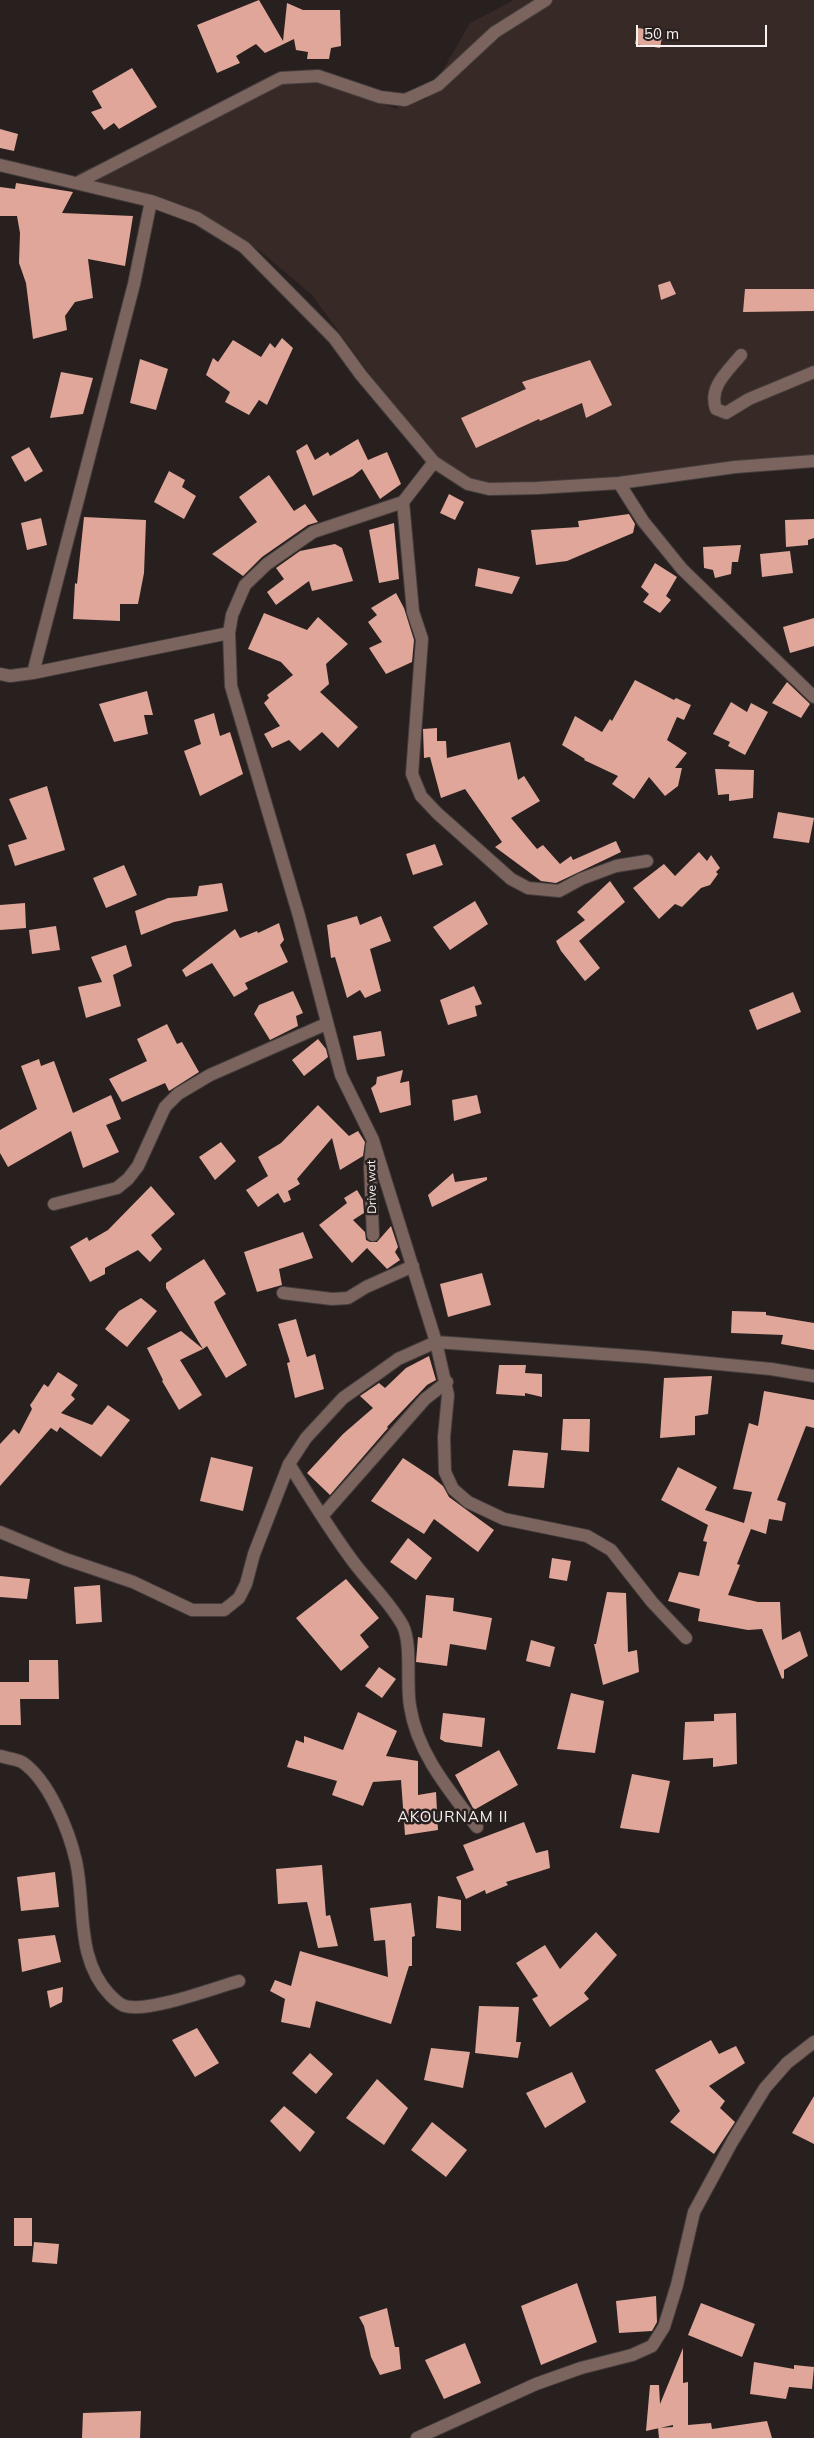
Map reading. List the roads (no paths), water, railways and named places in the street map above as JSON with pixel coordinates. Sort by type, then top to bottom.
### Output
[{"type":"street","points":[[77,184],[281,78],[318,76],[380,97],[406,100],[438,85],[495,32],[546,0]]},
{"type":"street","points":[[0,165],[151,201],[197,218],[244,247],[267,268],[334,338],[361,375],[434,462],[468,484],[489,489],[619,483],[735,468],[814,461]]},
{"type":"street","points":[[33,673],[134,284],[151,201]]},
{"type":"street","points":[[741,354],[718,382],[712,400],[716,410],[726,413],[749,399],[814,372]]},
{"type":"street","points":[[434,462],[403,502],[313,532],[267,564],[245,585],[232,615],[229,633],[231,686],[298,916],[341,1075],[373,1140],[436,1342],[447,1382],[445,1472],[453,1489],[468,1502],[504,1519],[587,1536],[611,1550],[652,1602],[686,1638]]},
{"type":"street","points":[[619,483],[643,521],[682,569],[814,697]]},
{"type":"street","points":[[403,502],[413,612],[422,639],[412,774],[420,796],[511,878],[528,888],[559,891],[581,879],[616,866],[647,862]]},
{"type":"street","points":[[0,674],[10,676],[33,673],[229,633]]},
{"type":"street","points":[[54,1204],[117,1188],[128,1179],[138,1166],[165,1107],[178,1094],[210,1075],[326,1024]]},
{"type":"street","name":"Drive wat","points":[[373,1140],[370,1167],[373,1234]]},
{"type":"street","points":[[283,1293],[332,1299],[348,1298],[366,1287],[413,1266]]},
{"type":"street","points":[[0,1532],[65,1559],[133,1582],[192,1610],[224,1610],[239,1598],[246,1584],[254,1554],[289,1464],[306,1438],[344,1398],[398,1359],[436,1342],[645,1357],[771,1369],[814,1376]]},
{"type":"street","points":[[322,1516],[425,1399],[447,1382]]},
{"type":"street","points":[[289,1464],[352,1560],[403,1627],[406,1642],[410,1706],[416,1732],[425,1753],[443,1783],[477,1827]]},
{"type":"street","points":[[0,1756],[22,1762],[43,1784],[61,1816],[76,1861],[86,1948],[95,1978],[114,1999],[124,2006],[145,2008],[239,1981]]},
{"type":"street","points":[[417,2438],[536,2384],[581,2368],[632,2355],[652,2346],[664,2327],[694,2212],[732,2142],[765,2088],[786,2063],[814,2042]]},
{"type":"district","name":"AKOURNAM II","points":[[453,1817]]}]
